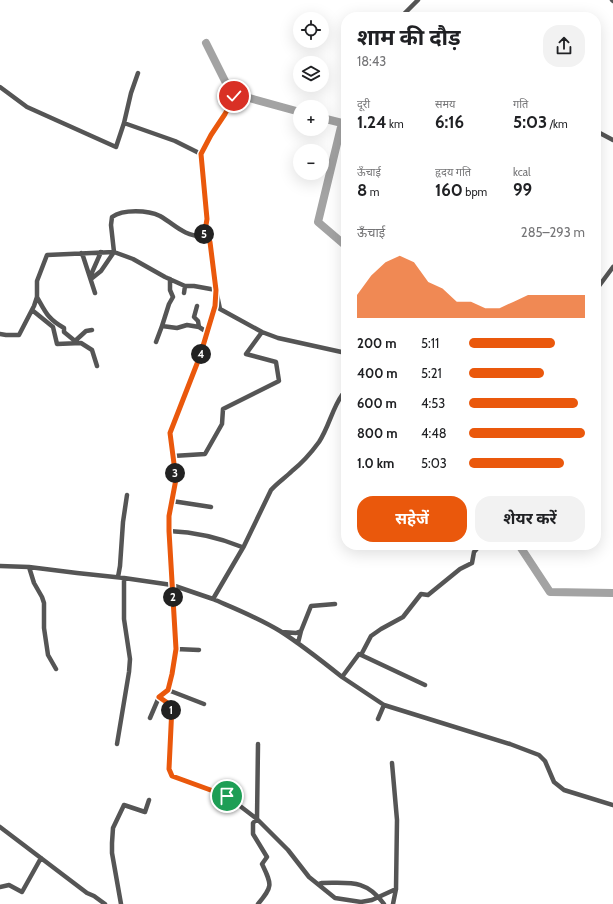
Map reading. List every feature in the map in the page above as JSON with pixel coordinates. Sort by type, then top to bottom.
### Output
[{"type":"street","points":[[407,12],[418,0]]},
{"type":"street","points":[[0,87],[27,107],[116,146],[124,124],[131,93],[138,73]]},
{"type":"street","points":[[204,237],[207,219],[201,154],[234,96]]},
{"type":"street","points":[[124,124],[174,141],[201,154]]},
{"type":"street","points":[[601,134],[613,140]]},
{"type":"street","points":[[90,278],[101,271],[114,252],[110,225],[112,217],[117,213],[137,211],[158,215],[179,230],[192,236],[204,237],[210,242],[216,290],[220,308],[262,332],[278,338],[341,353]]},
{"type":"street","points":[[90,278],[101,252]]},
{"type":"street","points":[[0,334],[19,335],[34,306],[37,281],[46,255],[114,252],[133,259],[185,286],[216,290]]},
{"type":"street","points":[[81,253],[95,293]]},
{"type":"street","points":[[601,284],[613,268]]},
{"type":"street","points":[[156,342],[169,304],[173,297],[170,290],[170,279]]},
{"type":"street","points":[[184,293],[185,286]]},
{"type":"street","points":[[150,718],[159,697],[168,690],[176,649],[169,516],[176,479],[170,433],[200,356],[215,306],[216,290]]},
{"type":"street","points":[[36,297],[52,321],[64,328],[64,332],[75,341],[86,331],[92,330]]},
{"type":"street","points":[[197,306],[194,317],[198,321],[199,327]]},
{"type":"street","points":[[32,310],[53,327],[57,344],[81,343],[92,350],[97,366]]},
{"type":"street","points":[[162,326],[177,328],[187,325],[199,327],[207,332]]},
{"type":"street","points":[[172,456],[205,454],[222,424],[222,409],[279,381],[276,362],[246,354],[262,332]]},
{"type":"street","points":[[213,599],[271,490],[277,482],[305,459],[319,441],[328,426],[337,401],[341,396]]},
{"type":"street","points":[[118,577],[126,494]]},
{"type":"street","points":[[172,501],[211,507]]},
{"type":"street","points":[[169,531],[183,531],[227,541],[242,547]]},
{"type":"street","points":[[342,677],[359,654],[361,655],[371,636],[403,616],[420,594],[428,595],[460,569],[472,563],[476,550]]},
{"type":"street","points":[[0,566],[30,567],[172,585],[213,599],[253,616],[282,632],[342,677],[384,705],[510,744],[539,756],[545,761],[554,782],[564,790],[613,805]]},
{"type":"street","points":[[30,567],[34,583],[44,603],[44,628],[48,655],[56,669]]},
{"type":"street","points":[[117,744],[130,659],[124,619],[124,578]]},
{"type":"street","points":[[298,643],[311,606],[335,604]]},
{"type":"street","points":[[282,632],[296,633],[302,631]]},
{"type":"street","points":[[176,649],[199,650]]},
{"type":"street","points":[[361,655],[424,685]]},
{"type":"street","points":[[168,690],[204,704]]},
{"type":"street","points":[[159,697],[172,706],[169,769],[172,776],[227,796],[257,819],[288,850],[309,877],[335,898],[361,902],[372,900],[396,889]]},
{"type":"street","points":[[378,719],[384,705]]},
{"type":"street","points":[[258,744],[257,819],[253,823],[253,834],[267,857],[262,864],[270,878],[267,892],[258,904]]},
{"type":"street","points":[[392,763],[398,820],[396,889],[393,904]]},
{"type":"street","points":[[121,904],[112,853],[113,828],[124,805],[145,812],[149,800]]},
{"type":"street","points":[[0,827],[104,904]]},
{"type":"street","points":[[0,887],[9,885],[22,892],[41,858]]},
{"type":"street","points":[[319,884],[356,883],[363,885],[379,897],[384,904]]},
{"type":"waterway","points":[[206,43],[231,93],[293,110]]},
{"type":"waterway","points":[[329,120],[341,123]]},
{"type":"waterway","points":[[341,127],[318,222],[341,242]]},
{"type":"waterway","points":[[522,550],[550,592],[613,593]]},
{"type":"route","points":[[227,796],[172,776],[169,769],[172,706],[159,697],[168,690],[176,649],[169,531],[169,516],[176,479],[170,433],[200,356],[215,306],[216,290],[210,242],[204,237],[207,219],[201,154],[234,96]]}]
